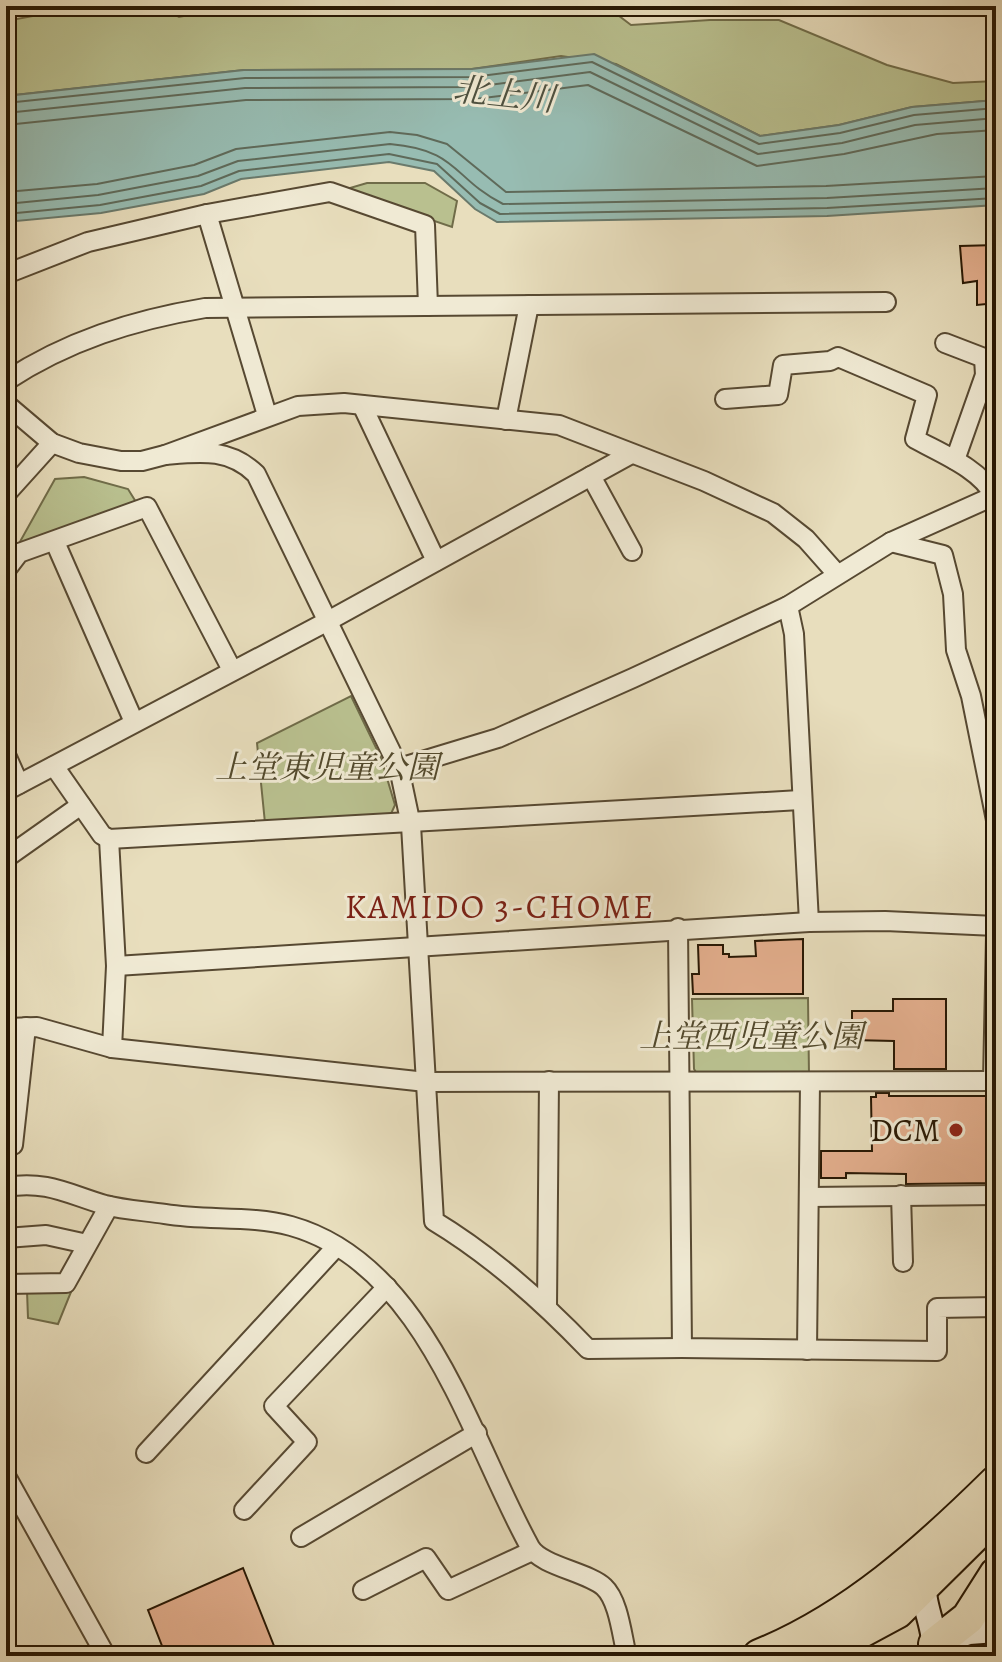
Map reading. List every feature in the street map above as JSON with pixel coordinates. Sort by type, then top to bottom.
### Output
[{"type":"highway","points":[[759,1656],[854,1605],[937,1539],[996,1482]]},
{"type":"highway","points":[[815,1656],[897,1612],[922,1591],[996,1514]]},
{"type":"highway","points":[[934,1650],[968,1618],[996,1574]]},
{"type":"main road","points":[[934,1650],[922,1591],[937,1539]]},
{"type":"main road","points":[[854,1605],[897,1612],[934,1650]]},
{"type":"main road","points":[[934,1650],[969,1632],[996,1630]]},
{"type":"street","points":[[6,274],[88,242],[207,214],[330,192],[425,225],[428,306]]},
{"type":"street","points":[[207,214],[267,415]]},
{"type":"street","points":[[6,381],[38,360],[100,333],[205,308],[886,302]]},
{"type":"street","points":[[506,420],[529,305]]},
{"type":"street","points":[[945,343],[984,358],[985,375],[955,460]]},
{"type":"street","points":[[399,768],[498,738],[788,606],[891,542],[995,496],[955,460],[915,439],[927,395],[838,357],[830,361],[783,365],[778,395],[725,399]]},
{"type":"street","points":[[6,404],[52,443],[79,453],[121,461],[142,461],[165,455],[298,406],[362,405],[559,425],[704,481],[773,513],[806,539],[837,574]]},
{"type":"street","points":[[362,405],[436,561]]},
{"type":"street","points":[[6,494],[52,443]]},
{"type":"street","points":[[165,455],[211,451],[244,462],[256,474],[399,768],[411,825],[434,1221],[473,1245],[547,1306],[588,1349],[937,1351],[937,1308],[996,1307]]},
{"type":"street","points":[[6,755],[12,788],[328,621],[631,454]]},
{"type":"street","points":[[591,476],[632,551]]},
{"type":"street","points":[[6,570],[19,553],[147,507],[232,670]]},
{"type":"street","points":[[55,542],[134,722]]},
{"type":"street","points":[[891,542],[943,555],[949,570],[956,650],[971,696],[996,820]]},
{"type":"street","points":[[788,606],[794,634],[800,800],[809,922]]},
{"type":"street","points":[[54,766],[109,839],[116,966],[112,1048]]},
{"type":"street","points":[[109,839],[411,825],[800,800]]},
{"type":"street","points":[[6,858],[81,805]]},
{"type":"street","points":[[116,966],[809,922],[885,921],[996,926]]},
{"type":"street","points":[[678,928],[682,1348]]},
{"type":"street","points":[[6,1028],[26,1027],[112,1048],[426,1082],[680,1079],[810,1083],[994,1081],[996,936]]},
{"type":"street","points":[[13,1145],[26,1027]]},
{"type":"street","points":[[547,1306],[549,1081]]},
{"type":"street","points":[[807,1350],[810,1083]]},
{"type":"street","points":[[6,1187],[34,1182],[109,1206],[191,1219],[228,1218],[290,1226],[336,1247],[387,1287],[408,1313],[477,1433],[532,1551],[604,1587],[611,1599],[627,1656]]},
{"type":"street","points":[[901,1195],[903,1262]]},
{"type":"street","points":[[809,1197],[996,1195]]},
{"type":"street","points":[[6,1284],[66,1283],[109,1206]]},
{"type":"street","points":[[6,1238],[46,1235],[87,1244]]},
{"type":"street","points":[[146,1453],[336,1247]]},
{"type":"street","points":[[244,1510],[307,1442],[274,1406],[387,1287]]},
{"type":"street","points":[[301,1537],[477,1433]]},
{"type":"street","points":[[6,1476],[106,1656]]},
{"type":"street","points":[[363,1590],[426,1558],[448,1590],[532,1551]]},
{"type":"green space","points":[[86,6],[160,6],[179,17],[234,6],[606,6],[631,25],[779,20],[887,65],[953,83],[996,81],[996,100],[912,107],[839,125],[760,136],[616,64],[561,56],[472,69],[244,70],[6,96],[6,21]]},
{"type":"green space","points":[[367,183],[425,183],[457,201],[452,227],[343,190]]},
{"type":"green space","points":[[84,477],[128,489],[136,502],[17,547],[55,479]]},
{"type":"green space","name":"上堂東児童公園","points":[[351,696],[381,758],[395,805],[390,816],[265,823],[257,743]]},
{"type":"green space","name":"上堂西児童公園","points":[[808,998],[809,1075],[697,1074],[694,1069],[692,999]]},
{"type":"green space","points":[[27,1291],[71,1292],[58,1324],[28,1318]]},
{"type":"water","name":"北上川","points":[[594,54],[760,136],[839,125],[912,107],[996,100],[996,205],[827,216],[497,222],[475,209],[434,171],[389,162],[241,179],[204,194],[101,213],[6,222],[6,96],[244,70],[472,69]]},
{"type":"building","points":[[996,245],[996,303],[977,305],[977,281],[963,283],[960,246]]},
{"type":"building","points":[[803,939],[803,994],[693,994],[692,974],[699,974],[698,945],[723,945],[723,954],[729,954],[729,957],[756,956],[755,941]]},
{"type":"building","points":[[893,999],[946,999],[946,1069],[894,1069],[894,1041],[852,1040],[852,1011],[893,1011]]},
{"type":"building","points":[[876,1093],[889,1093],[889,1096],[996,1096],[996,1183],[906,1184],[906,1174],[846,1173],[846,1178],[821,1178],[821,1151],[872,1151],[871,1097],[876,1097]]},
{"type":"building","points":[[243,1568],[278,1656],[166,1656],[148,1610]]},
{"type":"place","name":"DCM","points":[[956,1130]]},
{"type":"district","name":"KAMIDO 3-CHOME","points":[[500,906]]}]
